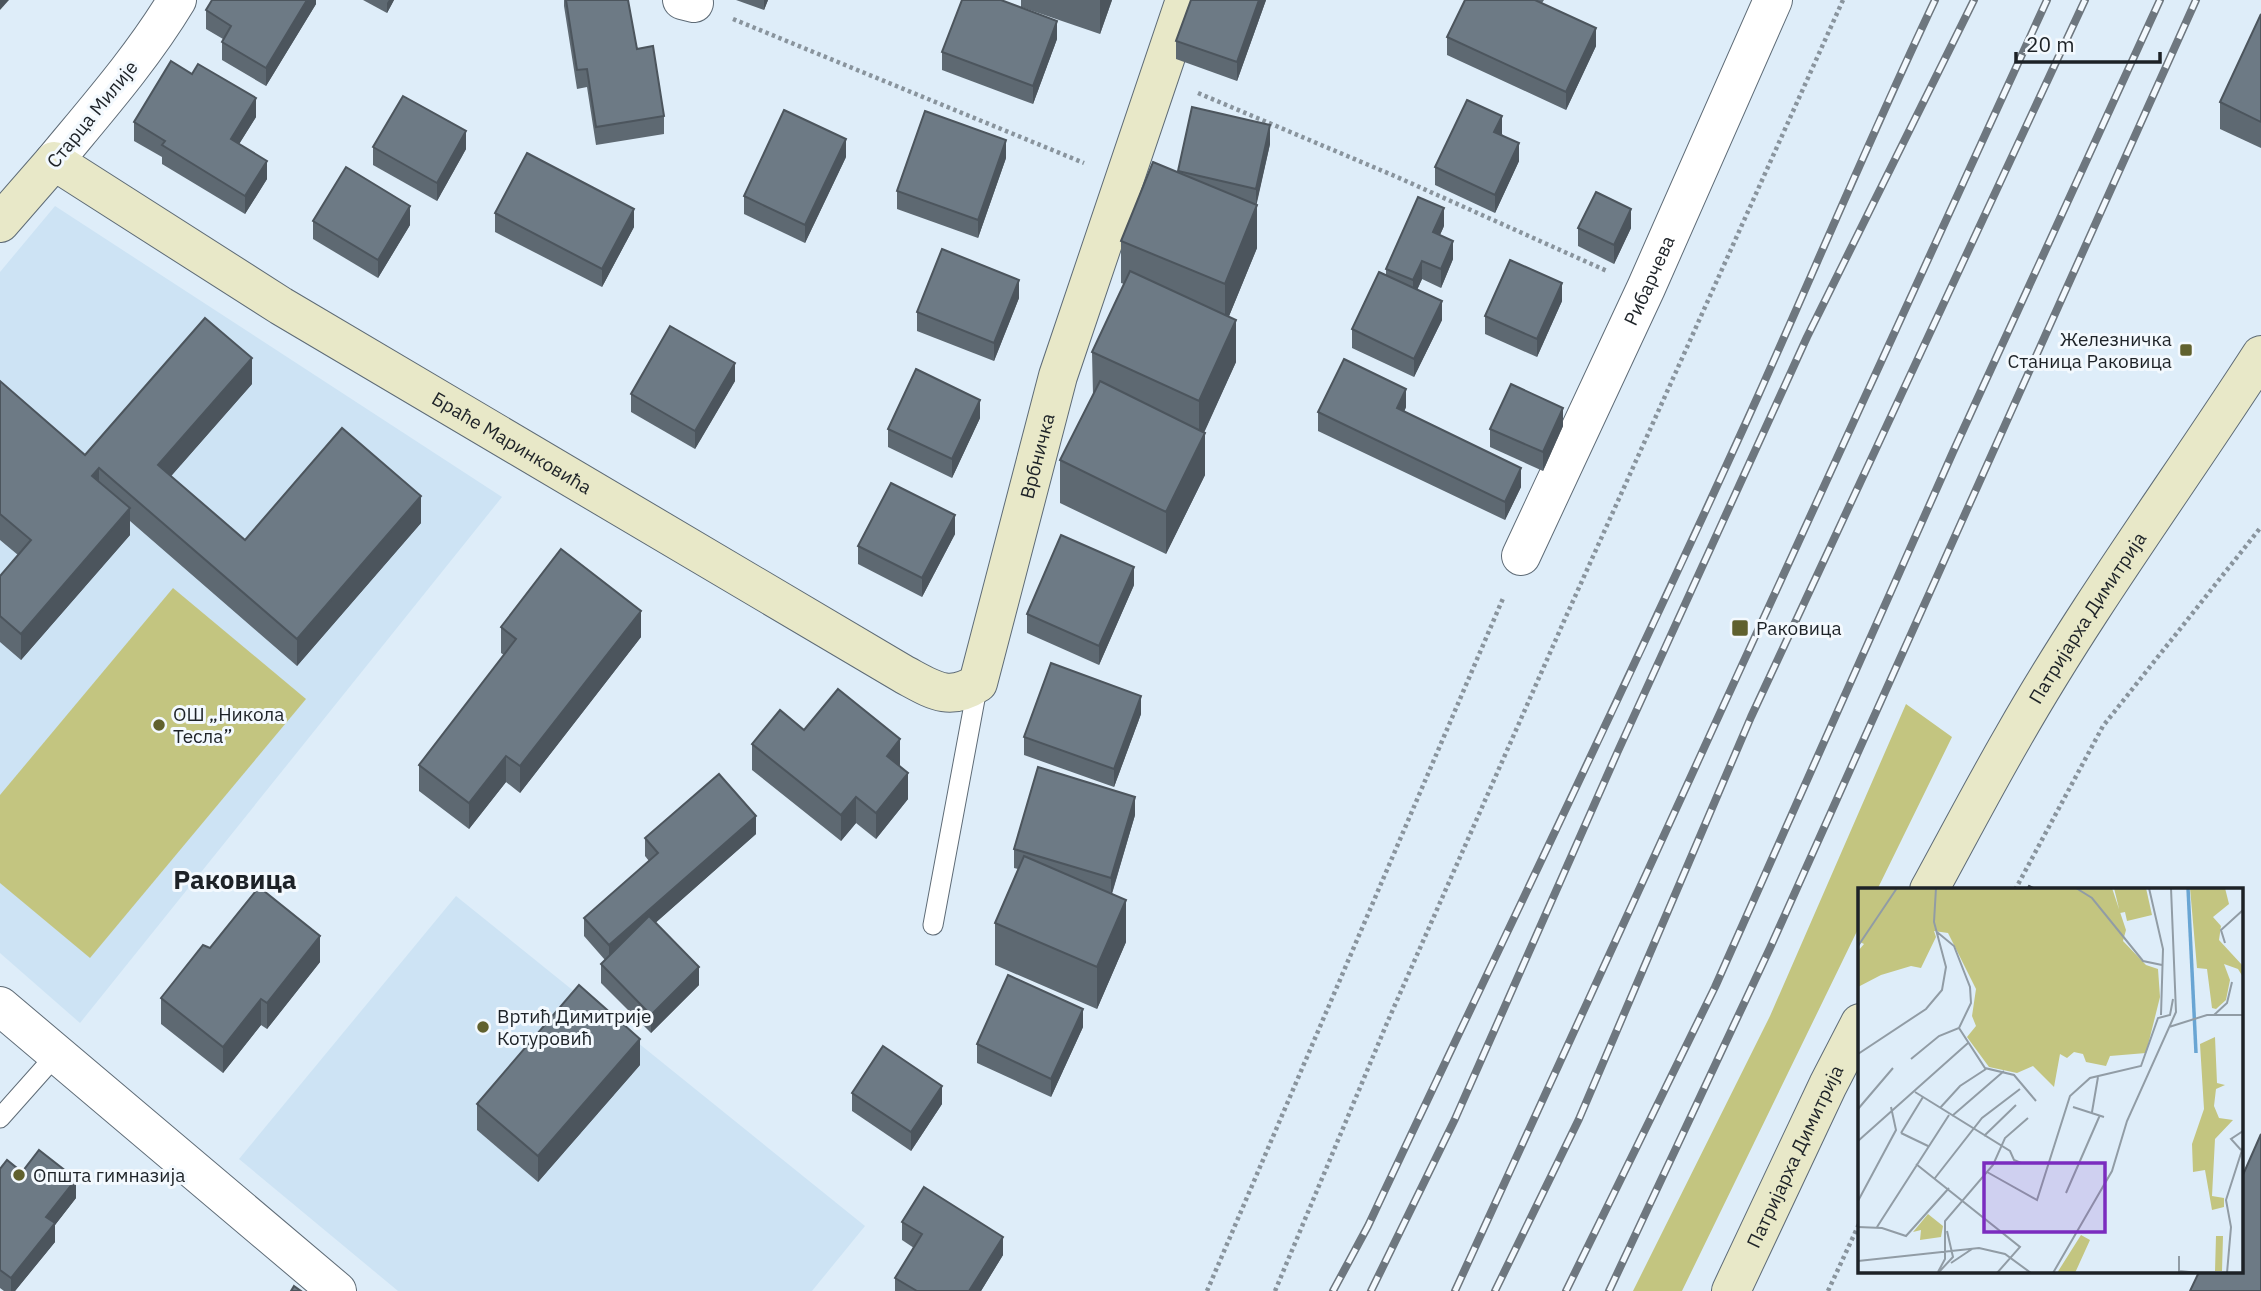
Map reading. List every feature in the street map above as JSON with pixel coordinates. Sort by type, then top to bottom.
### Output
[{"type":"street","name":"Старца Милије","points":[[0,223],[125,74],[177,0]]},
{"type":"street","name":"Врбничка","points":[[978,683],[1058,376],[1185,0]]},
{"type":"street","name":"Рибарчева","points":[[1521,556],[1646,288],[1773,0]]},
{"type":"street","name":"Браће Маринковића","points":[[54,161],[281,306],[905,675],[936,691],[949,694],[960,693],[978,683]]},
{"type":"street","name":"Патријарха Димитрија","points":[[1930,888],[2013,736],[2042,689],[2261,355]]},
{"type":"street","points":[[0,1006],[337,1291]]},
{"type":"street","name":"Патријарха Димитрија","points":[[1731,1291],[1858,1027]]},
{"type":"lane","name":"Врбничка","points":[[933,925],[978,683]]},
{"type":"lane","points":[[0,1118],[56,1055]]},
{"type":"path","points":[[1275,1291],[1398,998],[1843,0]]},
{"type":"path","points":[[688,2],[1044,149]]},
{"type":"path","points":[[1159,77],[1397,177],[1646,288]]},
{"type":"path","points":[[2016,888],[2103,726],[2261,527]]},
{"type":"path","points":[[1207,1291],[1521,556]]},
{"type":"path","points":[[1828,1291],[1858,1226]]},
{"type":"shaded area","name":"ОШ „Никола Тесла”","points":[[55,206],[502,497],[80,1023],[0,953],[0,272]]},
{"type":"shaded area","name":"Вртић Димитрије Котуровић","points":[[456,896],[865,1226],[812,1291],[398,1291],[239,1159]]},
{"type":"green space","points":[[173,588],[306,699],[90,958],[0,883],[0,795]]},
{"type":"green space","points":[[1906,704],[1952,737],[1878,888],[1858,888],[1858,929],[1682,1291],[1633,1291],[1770,1016]]},
{"type":"building","points":[[212,0],[307,0],[266,68],[222,42],[231,26],[206,10]]},
{"type":"building","points":[[566,0],[628,0],[637,49],[653,46],[664,116],[596,127],[587,69],[577,70]]},
{"type":"building","points":[[962,0],[1001,0],[1057,21],[1033,86],[942,52]]},
{"type":"building","points":[[1191,0],[1259,0],[1237,62],[1176,41]]},
{"type":"building","points":[[1465,0],[1535,0],[1596,28],[1566,92],[1447,37]]},
{"type":"building","points":[[2261,14],[2261,122],[2220,102]]},
{"type":"building","points":[[171,61],[192,74],[198,64],[256,98],[231,139],[267,161],[245,196],[162,145],[165,141],[134,122]]},
{"type":"building","points":[[403,96],[466,131],[437,183],[373,147]]},
{"type":"building","points":[[1467,100],[1502,116],[1494,132],[1519,143],[1495,195],[1435,167]]},
{"type":"building","points":[[1192,107],[1270,125],[1256,189],[1178,171]]},
{"type":"building","points":[[784,110],[846,139],[805,225],[744,196]]},
{"type":"building","points":[[925,111],[1006,140],[978,220],[897,191]]},
{"type":"building","points":[[527,153],[634,209],[602,269],[495,213]]},
{"type":"building","points":[[1153,162],[1257,205],[1225,284],[1121,241]]},
{"type":"building","points":[[346,167],[410,206],[378,260],[313,221]]},
{"type":"building","points":[[1596,192],[1631,209],[1614,245],[1578,228]]},
{"type":"building","points":[[1418,197],[1444,208],[1433,232],[1453,241],[1441,269],[1422,261],[1413,280],[1386,269]]},
{"type":"building","points":[[942,249],[1019,280],[994,343],[917,312]]},
{"type":"building","points":[[1510,260],[1562,283],[1537,339],[1485,316]]},
{"type":"building","points":[[1130,271],[1236,320],[1199,401],[1092,352]]},
{"type":"building","points":[[1379,272],[1442,301],[1414,359],[1352,329]]},
{"type":"building","points":[[205,318],[252,358],[158,465],[245,540],[342,428],[421,496],[297,639],[99,468],[92,476],[130,508],[21,634],[0,616],[0,576],[31,540],[0,514],[0,381],[85,455]]},
{"type":"building","points":[[670,326],[735,363],[695,431],[631,394]]},
{"type":"building","points":[[1344,359],[1406,389],[1397,408],[1521,468],[1505,502],[1318,412]]},
{"type":"building","points":[[916,369],[980,400],[952,459],[888,429]]},
{"type":"building","points":[[1100,381],[1205,433],[1166,512],[1060,460]]},
{"type":"building","points":[[1511,384],[1563,408],[1543,452],[1490,429]]},
{"type":"building","points":[[891,483],[955,515],[922,578],[858,546]]},
{"type":"building","points":[[1061,535],[1134,567],[1099,646],[1027,614]]},
{"type":"building","points":[[561,549],[641,611],[520,766],[506,756],[469,803],[419,765],[516,639],[501,627]]},
{"type":"building","points":[[1051,663],[1141,696],[1114,769],[1024,737]]},
{"type":"building","points":[[838,689],[900,739],[887,756],[908,773],[876,813],[856,797],[841,815],[752,744],[780,710],[804,730]]},
{"type":"building","points":[[1038,767],[1135,797],[1111,878],[1014,849]]},
{"type":"building","points":[[719,774],[756,816],[609,945],[584,918],[658,853],[645,838]]},
{"type":"building","points":[[1024,856],[1126,900],[1097,967],[995,923]]},
{"type":"building","points":[[259,887],[320,936],[267,1003],[261,999],[223,1047],[161,998],[203,945],[210,948]]},
{"type":"building","points":[[649,916],[699,967],[651,1015],[601,964]]},
{"type":"building","points":[[1008,975],[1083,1009],[1051,1079],[977,1044]]},
{"type":"building","points":[[579,985],[640,1039],[538,1156],[477,1104]]},
{"type":"building","points":[[883,1046],[942,1086],[911,1132],[852,1093]]},
{"type":"building","points":[[2261,1134],[2261,1291],[2190,1291],[2198,1274],[2244,1274],[2244,1172]]},
{"type":"building","points":[[39,1150],[76,1179],[46,1217],[55,1223],[11,1278],[0,1270],[0,1169],[7,1160],[22,1172]]},
{"type":"building","points":[[924,1187],[1003,1237],[969,1291],[917,1291],[895,1278],[922,1234],[902,1222]]},
{"type":"railway","points":[[1333,1291],[1368,1226],[1662,604],[1935,0]]},
{"type":"railway","points":[[1371,1291],[1455,1119],[1618,751],[1807,337],[1974,0]]},
{"type":"railway","points":[[1455,1291],[2047,0]]},
{"type":"railway","points":[[1495,1291],[1579,1119],[1751,717],[2085,0]]},
{"type":"railway","points":[[1566,1291],[1715,987],[1953,452],[2160,0]]},
{"type":"railway","points":[[1609,1291],[1770,948],[2196,0]]},
{"type":"place","name":"Железничка Станица Раковица","points":[[2186,350]]},
{"type":"place","name":"Раковица","points":[[1740,628]]},
{"type":"place","name":"ОШ „Никола Тесла”","points":[[159,725]]},
{"type":"place","name":"Вртић Димитрије Котуровић","points":[[483,1027]]},
{"type":"place","name":"Општа гимназија","points":[[19,1175]]},
{"type":"district","name":"Раковица","points":[[235,879]]}]
